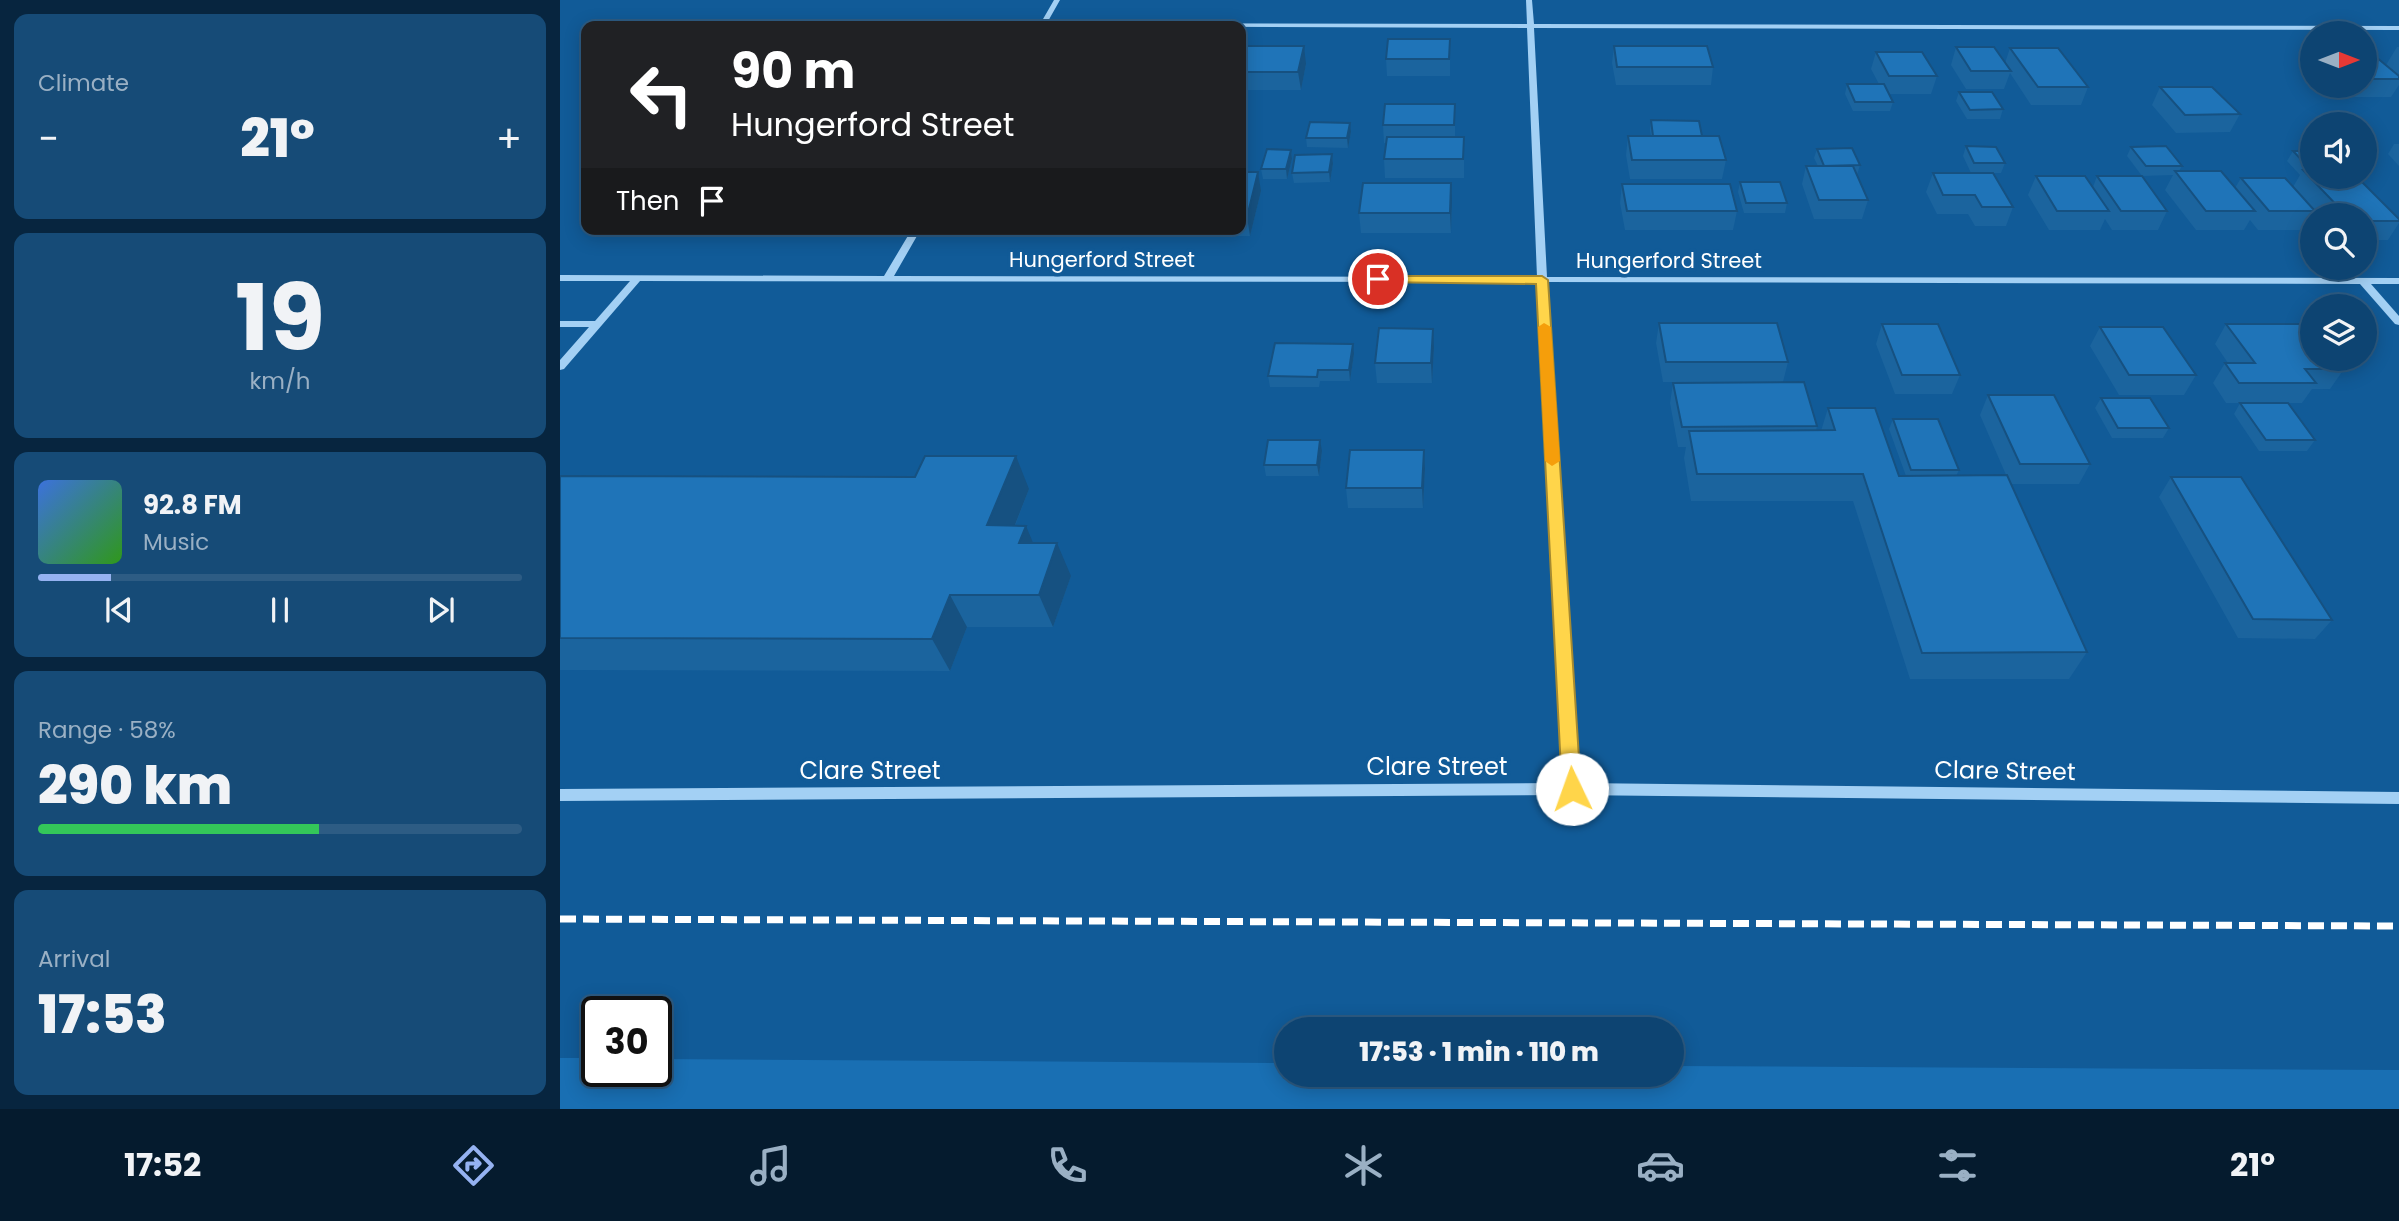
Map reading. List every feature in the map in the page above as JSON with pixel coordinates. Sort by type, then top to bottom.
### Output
[{"type":"street","points":[[1045,21],[1057,0]]},
{"type":"street","points":[[1529,0],[1542,280],[1572,789]]},
{"type":"street","points":[[1246,26],[2399,28]]},
{"type":"street","points":[[887,279],[914,235]]},
{"type":"street","name":"Hungerford Street","points":[[560,278],[2399,282]]},
{"type":"street","points":[[560,367],[637,279]]},
{"type":"street","points":[[2363,281],[2399,322]]},
{"type":"street","points":[[560,324],[597,324]]},
{"type":"street","name":"Clare Street","points":[[560,795],[1572,789],[2399,798]]},
{"type":"shaded area","points":[[560,1058],[581,1058],[581,1087],[672,1087],[672,1059],[1274,1063],[1274,1087],[1684,1087],[1684,1066],[2399,1070],[2399,1109],[560,1109]]},
{"type":"building","points":[[1388,39],[1450,39],[1449,59],[1386,59]]},
{"type":"building","points":[[1246,46],[1304,46],[1298,72],[1246,72]]},
{"type":"building","points":[[1614,46],[1707,46],[1713,67],[1617,67]]},
{"type":"building","points":[[1956,47],[1994,47],[2011,71],[1971,71]]},
{"type":"building","points":[[2010,48],[2058,48],[2088,87],[2038,87]]},
{"type":"building","points":[[1876,52],[1922,52],[1937,76],[1889,76]]},
{"type":"building","points":[[2377,58],[2399,76],[2399,79],[2377,79]]},
{"type":"building","points":[[1847,84],[1884,84],[1893,102],[1855,102]]},
{"type":"building","points":[[2160,87],[2212,87],[2240,114],[2185,115]]},
{"type":"building","points":[[1959,92],[1992,92],[2003,109],[1970,110]]},
{"type":"building","points":[[1385,104],[1455,104],[1454,125],[1383,125]]},
{"type":"building","points":[[1651,120],[1699,121],[1702,136],[1653,136]]},
{"type":"building","points":[[1310,122],[1350,123],[1347,138],[1306,138]]},
{"type":"building","points":[[1628,136],[1719,136],[1726,160],[1632,160]]},
{"type":"building","points":[[1387,137],[1464,137],[1463,159],[1384,159]]},
{"type":"building","points":[[1966,146],[1996,147],[2005,163],[1974,163]]},
{"type":"building","points":[[2166,146],[2182,166],[2146,166],[2131,147]]},
{"type":"building","points":[[1852,148],[1860,165],[1824,166],[1817,149]]},
{"type":"building","points":[[1267,149],[1291,150],[1286,169],[1261,169]]},
{"type":"building","points":[[1332,154],[1329,172],[1292,173],[1295,155]]},
{"type":"building","points":[[1806,166],[1853,166],[1868,200],[1819,200]]},
{"type":"building","points":[[2175,171],[2221,171],[2255,211],[2206,211]]},
{"type":"building","points":[[1246,172],[1258,172],[1247,217]]},
{"type":"building","points":[[1933,173],[1993,173],[2013,207],[1982,207],[1975,195],[1943,195]]},
{"type":"building","points":[[2036,176],[2085,176],[2109,211],[2057,211]]},
{"type":"building","points":[[2097,176],[2142,176],[2167,211],[2121,211]]},
{"type":"building","points":[[2241,178],[2285,178],[2308,203],[2300,203],[2300,211],[2269,211]]},
{"type":"building","points":[[1740,182],[1780,182],[1787,203],[1746,203]]},
{"type":"building","points":[[1363,183],[1451,183],[1450,213],[1359,213]]},
{"type":"building","points":[[1622,184],[1730,184],[1737,211],[1627,211]]},
{"type":"building","points":[[2321,189],[2369,189],[2399,221],[2377,221],[2377,203],[2335,203]]},
{"type":"building","points":[[1659,323],[1777,323],[1788,362],[1666,362]]},
{"type":"building","points":[[1882,324],[1938,324],[1960,375],[1902,375]]},
{"type":"building","points":[[2226,324],[2300,324],[2300,371],[2307,371],[2316,383],[2239,383],[2225,363],[2255,363]]},
{"type":"building","points":[[2100,327],[2163,327],[2196,375],[2129,375]]},
{"type":"building","points":[[1379,328],[1433,329],[1431,363],[1375,363]]},
{"type":"building","points":[[1275,343],[1353,344],[1349,370],[1318,370],[1317,377],[1268,376]]},
{"type":"building","points":[[1804,382],[1817,426],[1682,427],[1673,383]]},
{"type":"building","points":[[1988,395],[2054,395],[2090,464],[2020,464]]},
{"type":"building","points":[[2101,398],[2150,398],[2169,428],[2118,428]]},
{"type":"building","points":[[2240,403],[2288,403],[2315,440],[2266,440]]},
{"type":"building","points":[[1828,408],[1875,408],[1899,476],[2007,475],[2087,652],[1922,653],[1863,474],[1697,474],[1689,431],[1835,430]]},
{"type":"building","points":[[1893,419],[1938,419],[1959,470],[1911,470]]},
{"type":"building","points":[[1268,440],[1320,440],[1317,465],[1264,465]]},
{"type":"building","points":[[1350,450],[1424,450],[1422,488],[1346,488]]},
{"type":"building","points":[[925,456],[1016,456],[987,525],[1026,526],[1019,543],[1057,543],[1039,595],[950,595],[932,639],[560,638],[560,476],[915,477]]},
{"type":"building","points":[[2171,477],[2241,477],[2332,620],[2253,619]]},
{"type":"railway","points":[[560,919],[2399,926]]},
{"type":"slow traffic","points":[[1544,327],[1552,461]]},
{"type":"route","points":[[1378,279],[1542,280],[1572,789]]}]
